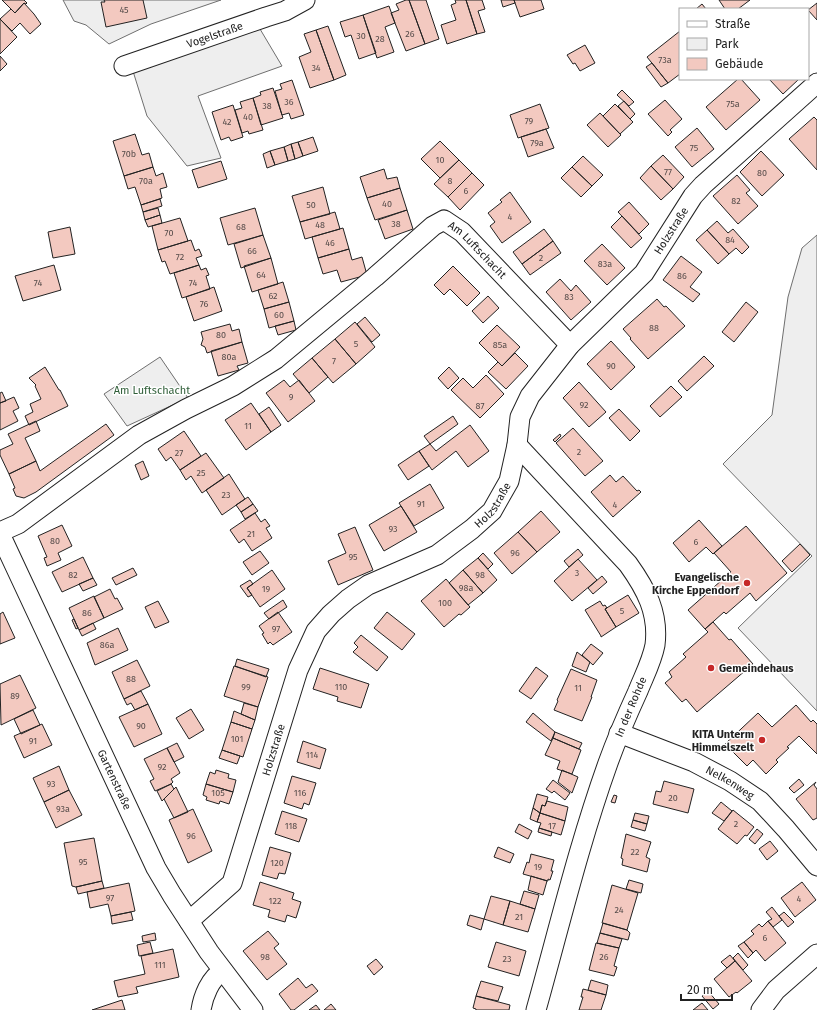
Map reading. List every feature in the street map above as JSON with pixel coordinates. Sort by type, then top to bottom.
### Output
[{"type":"street","name":"Vogelstraße","points":[[124,66],[266,18],[305,0]]},
{"type":"street","name":"Holzstraße","points":[[189,921],[232,883],[298,670],[316,631],[331,614],[348,599],[368,586],[437,554],[472,529],[492,511],[509,481],[518,445],[520,417],[530,396],[570,345],[644,273],[684,209],[698,190],[817,83]]},
{"type":"street","name":"Am Luftschacht","points":[[0,533],[18,524],[139,435],[186,409],[233,386],[276,359],[374,278],[433,226],[444,220],[462,232],[570,345]]},
{"type":"street","name":"In der Rohde","points":[[518,445],[628,564],[642,584],[652,605],[655,625],[654,645],[649,666],[619,733],[590,816],[536,1010]]},
{"type":"street","name":"Gartenstraße","points":[[0,533],[156,868],[172,896],[209,952],[253,1010]]},
{"type":"street","name":"Nelkenweg","points":[[619,733],[694,762],[730,781],[760,801],[817,866]]},
{"type":"street","points":[[761,1010],[776,990],[817,954]]},
{"type":"street","points":[[201,1010],[203,999],[213,980],[217,974],[223,971]]},
{"type":"green space","points":[[63,0],[221,0],[151,24],[109,44],[86,25],[74,21]]},
{"type":"green space","points":[[260,29],[282,66],[198,96],[221,158],[187,166],[147,116],[132,68]]},
{"type":"green space","points":[[817,235],[817,711],[738,628],[812,556],[723,464],[772,415],[788,297],[802,248]]},
{"type":"green space","name":"Am Luftschacht","points":[[160,357],[188,398],[127,426],[104,394]]},
{"type":"building","points":[[2,0],[24,0],[27,3],[24,3],[15,13]]},
{"type":"building","points":[[104,0],[143,0],[147,18],[106,27],[101,2],[105,2]]},
{"type":"building","points":[[409,0],[425,44],[406,51],[391,13],[399,10],[396,4]]},
{"type":"building","points":[[409,0],[426,0],[439,39],[425,44]]},
{"type":"building","points":[[455,0],[466,0],[477,34],[447,44],[441,25],[456,20],[451,5],[456,3]]},
{"type":"building","points":[[466,0],[482,0],[485,9],[478,11],[485,32],[477,34]]},
{"type":"building","points":[[501,0],[514,0],[515,3],[503,7]]},
{"type":"building","points":[[514,0],[541,0],[544,9],[520,17]]},
{"type":"building","points":[[719,0],[750,0],[739,8],[724,8]]},
{"type":"building","points":[[24,3],[41,24],[30,34],[20,23],[12,31],[0,19],[11,9],[15,13]]},
{"type":"building","points":[[817,3],[817,20],[809,11],[809,9]]},
{"type":"building","points":[[702,4],[705,8],[697,8]]},
{"type":"building","points":[[389,6],[395,23],[385,27],[394,52],[377,58],[363,15]]},
{"type":"building","points":[[363,15],[376,53],[359,59],[351,35],[345,37],[340,22]]},
{"type":"building","points":[[0,19],[17,37],[0,54]]},
{"type":"building","points":[[328,26],[346,75],[334,80],[316,30]]},
{"type":"building","points":[[316,30],[334,80],[310,88],[299,57],[311,52],[304,34]]},
{"type":"building","points":[[679,32],[679,75],[668,83],[647,57]]},
{"type":"building","points":[[585,45],[595,63],[580,71],[567,55]]},
{"type":"building","points":[[0,56],[7,64],[0,71]]},
{"type":"building","points":[[652,63],[668,83],[661,87],[646,67]]},
{"type":"building","points":[[292,80],[304,115],[291,119],[289,113],[282,115],[275,91],[282,89],[280,84]]},
{"type":"building","points":[[737,80],[742,80],[760,100],[726,130],[706,107]]},
{"type":"building","points":[[770,80],[798,80],[783,94]]},
{"type":"building","points":[[273,88],[283,118],[261,125],[253,98],[261,95],[260,92]]},
{"type":"building","points":[[622,90],[634,102],[629,106],[617,95]]},
{"type":"building","points":[[253,98],[263,130],[249,134],[248,131],[242,133],[235,110],[242,108],[240,102]]},
{"type":"building","points":[[665,100],[682,119],[670,130],[672,132],[668,136],[648,114]]},
{"type":"building","points":[[624,101],[635,114],[630,119],[618,106]]},
{"type":"building","points":[[540,104],[549,128],[518,138],[510,115]]},
{"type":"building","points":[[615,104],[633,122],[620,134],[603,116]]},
{"type":"building","points":[[233,105],[243,137],[231,141],[229,137],[221,140],[212,112]]},
{"type":"building","points":[[600,113],[621,135],[608,147],[587,125]]},
{"type":"building","points":[[814,117],[817,120],[817,170],[789,139]]},
{"type":"building","points":[[697,128],[714,149],[692,167],[675,147]]},
{"type":"building","points":[[546,129],[554,148],[528,157],[521,137]]},
{"type":"building","points":[[135,134],[142,155],[149,153],[153,167],[124,176],[113,141]]},
{"type":"building","points":[[313,137],[318,151],[303,156],[298,142]]},
{"type":"building","points":[[440,141],[459,160],[440,178],[421,159]]},
{"type":"building","points":[[298,142],[303,156],[295,159],[291,144]]},
{"type":"building","points":[[291,144],[295,159],[288,161],[284,147]]},
{"type":"building","points":[[284,147],[288,161],[275,165],[270,151]]},
{"type":"building","points":[[270,151],[275,165],[267,168],[263,154]]},
{"type":"building","points":[[761,151],[784,175],[762,196],[740,172]]},
{"type":"building","points":[[663,155],[684,177],[673,189],[651,166]]},
{"type":"building","points":[[583,156],[603,175],[592,186],[572,167]]},
{"type":"building","points":[[459,160],[472,173],[448,197],[434,184]]},
{"type":"building","points":[[221,161],[227,179],[198,188],[192,170]]},
{"type":"building","points":[[651,166],[673,189],[661,200],[640,178]]},
{"type":"building","points":[[153,167],[156,176],[163,173],[167,187],[160,189],[162,198],[141,205],[135,187],[128,189],[124,176]]},
{"type":"building","points":[[572,167],[592,186],[581,197],[561,178]]},
{"type":"building","points":[[384,169],[387,179],[397,177],[400,188],[367,198],[360,177]]},
{"type":"building","points":[[472,173],[484,185],[460,210],[448,197]]},
{"type":"building","points":[[737,175],[750,190],[746,193],[758,206],[738,224],[713,196]]},
{"type":"building","points":[[323,187],[330,214],[300,222],[292,196]]},
{"type":"building","points":[[400,188],[407,210],[375,220],[367,198]]},
{"type":"building","points":[[510,192],[531,222],[502,243],[490,226],[495,222],[488,213],[502,202],[500,200]]},
{"type":"building","points":[[160,199],[162,206],[143,212],[141,205]]},
{"type":"building","points":[[629,202],[649,224],[639,234],[618,212]]},
{"type":"building","points":[[158,208],[160,215],[145,220],[143,212]]},
{"type":"building","points":[[255,208],[263,235],[228,245],[220,218]]},
{"type":"building","points":[[407,210],[413,229],[385,239],[378,220]]},
{"type":"building","points":[[335,212],[340,229],[305,239],[300,222]]},
{"type":"building","points":[[160,215],[162,223],[148,227],[145,220]]},
{"type":"building","points":[[622,216],[642,238],[631,248],[611,227]]},
{"type":"building","points":[[180,218],[188,241],[158,250],[152,226]]},
{"type":"building","points":[[717,221],[728,233],[733,229],[749,247],[742,254],[736,248],[729,254],[707,230]]},
{"type":"building","points":[[70,227],[75,254],[53,258],[48,232]]},
{"type":"building","points":[[343,228],[349,249],[318,258],[312,237]]},
{"type":"building","points":[[544,229],[553,241],[522,264],[513,252]]},
{"type":"building","points":[[707,230],[729,254],[718,264],[696,240]]},
{"type":"building","points":[[263,235],[271,258],[241,268],[234,244]]},
{"type":"building","points":[[191,240],[195,251],[199,249],[202,256],[196,258],[199,265],[170,274],[165,261],[162,262],[158,250]]},
{"type":"building","points":[[553,241],[561,253],[530,275],[522,264]]},
{"type":"building","points":[[602,244],[625,268],[607,285],[584,261]]},
{"type":"building","points":[[349,249],[352,260],[362,257],[367,275],[341,282],[337,270],[323,274],[318,258]]},
{"type":"building","points":[[681,256],[702,272],[690,287],[700,294],[693,302],[663,280]]},
{"type":"building","points":[[271,258],[278,284],[252,292],[244,266]]},
{"type":"building","points":[[54,265],[61,290],[23,301],[15,276]]},
{"type":"building","points":[[199,265],[201,270],[206,268],[209,275],[206,276],[210,289],[182,298],[174,273]]},
{"type":"building","points":[[453,266],[480,293],[467,306],[450,289],[444,295],[434,285]]},
{"type":"building","points":[[560,279],[571,291],[576,285],[591,302],[571,320],[546,292]]},
{"type":"building","points":[[283,282],[289,302],[264,309],[258,290]]},
{"type":"building","points":[[214,287],[222,311],[194,321],[186,297]]},
{"type":"building","points":[[488,296],[499,308],[483,323],[472,311]]},
{"type":"building","points":[[657,299],[664,307],[666,306],[685,326],[648,359],[623,329]]},
{"type":"building","points":[[289,302],[294,321],[269,328],[264,309]]},
{"type":"building","points":[[746,302],[758,312],[734,342],[722,332]]},
{"type":"building","points":[[365,317],[380,335],[372,342],[357,324]]},
{"type":"building","points":[[294,321],[296,330],[278,335],[275,326]]},
{"type":"building","points":[[355,322],[375,347],[356,364],[335,339]]},
{"type":"building","points":[[230,324],[232,331],[239,329],[242,342],[207,353],[205,347],[201,345],[203,339],[201,332]]},
{"type":"building","points":[[497,325],[520,347],[502,366],[479,343]]},
{"type":"building","points":[[335,339],[356,364],[333,383],[312,358]]},
{"type":"building","points":[[611,341],[635,367],[611,390],[587,364]]},
{"type":"building","points":[[242,342],[248,363],[237,366],[239,370],[218,376],[211,351]]},
{"type":"building","points":[[515,353],[528,366],[506,389],[488,372],[498,362],[502,366]]},
{"type":"building","points":[[704,356],[714,366],[687,391],[678,381]]},
{"type":"building","points":[[312,358],[328,377],[309,393],[293,374]]},
{"type":"building","points":[[45,367],[60,390],[68,406],[29,425],[25,416],[33,412],[30,404],[41,399],[35,386],[36,385],[29,378]]},
{"type":"building","points":[[449,367],[459,378],[448,389],[438,378]]},
{"type":"building","points":[[486,375],[504,394],[480,418],[451,390],[463,378],[473,388]]},
{"type":"building","points":[[284,380],[290,387],[299,380],[315,401],[288,422],[266,393]]},
{"type":"building","points":[[579,382],[606,412],[589,427],[563,398]]},
{"type":"building","points":[[671,386],[682,397],[660,417],[650,406]]},
{"type":"building","points":[[2,392],[6,401],[0,403],[0,393]]},
{"type":"building","points":[[14,397],[19,408],[13,411],[18,421],[0,430],[0,403]]},
{"type":"building","points":[[251,403],[271,432],[246,450],[225,420]]},
{"type":"building","points":[[269,407],[281,425],[271,432],[259,414]]},
{"type":"building","points":[[619,409],[640,431],[630,441],[609,418]]},
{"type":"building","points":[[453,416],[458,424],[430,444],[424,436]]},
{"type":"building","points":[[36,421],[40,431],[25,438],[36,461],[9,474],[0,455],[0,450],[13,444],[8,434]]},
{"type":"building","points":[[106,424],[114,435],[36,492],[24,498],[16,496],[13,489],[15,488],[9,474],[36,461],[40,471]]},
{"type":"building","points":[[470,425],[489,451],[468,467],[456,451],[432,470],[419,451],[430,444],[436,451]]},
{"type":"building","points":[[573,428],[603,461],[585,476],[556,443]]},
{"type":"building","points":[[184,431],[201,456],[180,470],[171,457],[166,461],[158,449]]},
{"type":"building","points":[[560,434],[561,436],[555,442],[553,440]]},
{"type":"building","points":[[419,451],[429,466],[408,480],[398,465]]},
{"type":"building","points":[[206,453],[224,478],[202,493],[191,476],[186,480],[180,470]]},
{"type":"building","points":[[143,461],[149,476],[141,480],[135,465]]},
{"type":"building","points":[[229,474],[245,499],[222,515],[206,490]]},
{"type":"building","points":[[610,475],[616,482],[623,476],[637,491],[639,490],[641,492],[613,517],[591,492]]},
{"type":"building","points":[[430,484],[444,508],[414,526],[399,503]]},
{"type":"building","points":[[248,497],[253,504],[241,512],[236,505]]},
{"type":"building","points":[[253,504],[258,511],[245,519],[241,512]]},
{"type":"building","points":[[401,506],[417,532],[384,551],[369,525]]},
{"type":"building","points":[[541,511],[560,532],[537,552],[518,532]]},
{"type":"building","points":[[255,513],[261,522],[265,519],[270,526],[266,528],[272,538],[252,551],[244,539],[239,543],[230,530]]},
{"type":"building","points":[[699,520],[722,546],[713,554],[706,547],[689,562],[673,543]]},
{"type":"building","points":[[62,525],[72,546],[58,553],[61,560],[47,566],[44,558],[47,557],[38,536]]},
{"type":"building","name":"Evangelische Kirche Eppendorf","points":[[746,526],[787,573],[756,601],[750,593],[726,614],[724,612],[705,629],[688,610],[731,572],[714,553]]},
{"type":"building","points":[[355,527],[373,570],[338,585],[328,561],[346,553],[338,534]]},
{"type":"building","points":[[518,532],[537,552],[512,574],[494,553]]},
{"type":"building","points":[[800,544],[810,555],[792,572],[782,561]]},
{"type":"building","points":[[578,549],[583,555],[569,567],[564,561]]},
{"type":"building","points":[[260,551],[269,563],[252,575],[243,562]]},
{"type":"building","points":[[483,553],[493,564],[488,569],[478,558]]},
{"type":"building","points":[[83,557],[93,578],[62,592],[52,572]]},
{"type":"building","points":[[478,558],[497,580],[483,593],[463,570]]},
{"type":"building","points":[[578,559],[597,580],[572,601],[554,581]]},
{"type":"building","points":[[133,568],[137,575],[116,585],[112,578]]},
{"type":"building","points":[[272,570],[285,589],[260,607],[247,588]]},
{"type":"building","points":[[463,570],[483,593],[468,605],[449,583]]},
{"type":"building","points":[[602,576],[607,582],[593,594],[588,588]]},
{"type":"building","points":[[93,578],[97,585],[83,591],[79,584]]},
{"type":"building","points":[[446,579],[470,607],[444,627],[421,601]]},
{"type":"building","points":[[250,580],[253,584],[247,588],[252,595],[248,597],[240,586]]},
{"type":"building","points":[[110,589],[115,599],[117,598],[123,609],[104,618],[94,597]]},
{"type":"building","points":[[628,595],[639,613],[616,627],[605,609]]},
{"type":"building","points":[[94,596],[104,618],[79,630],[69,608]]},
{"type":"building","points":[[283,600],[287,607],[269,619],[264,613]]},
{"type":"building","points":[[158,601],[169,622],[155,628],[145,607]]},
{"type":"building","points":[[600,601],[603,606],[605,605],[607,608],[605,609],[616,627],[601,637],[585,610]]},
{"type":"building","points":[[3,612],[15,638],[0,644],[0,614]]},
{"type":"building","points":[[278,612],[292,632],[273,645],[270,642],[268,644],[262,634],[264,633],[259,626]]},
{"type":"building","points":[[387,612],[415,634],[402,650],[374,628]]},
{"type":"building","points":[[74,619],[78,628],[76,629],[72,620]]},
{"type":"building","name":"Gemeindehaus","points":[[713,622],[729,640],[731,639],[753,664],[697,712],[686,699],[682,702],[665,683],[672,677],[669,672],[686,657],[683,654],[708,632],[705,629]]},
{"type":"building","points":[[93,623],[96,629],[82,636],[79,630]]},
{"type":"building","points":[[118,628],[128,650],[95,665],[87,643]]},
{"type":"building","points":[[361,635],[388,657],[377,671],[353,652],[358,647],[354,643]]},
{"type":"building","points":[[591,644],[603,653],[593,665],[582,655]]},
{"type":"building","points":[[577,652],[590,662],[586,672],[572,666]]},
{"type":"building","points":[[237,659],[269,669],[266,677],[235,666]]},
{"type":"building","points":[[137,660],[150,686],[124,699],[112,672]]},
{"type":"building","points":[[234,666],[268,677],[258,707],[224,696]]},
{"type":"building","points":[[536,667],[548,676],[531,699],[519,691]]},
{"type":"building","points":[[320,668],[369,684],[361,708],[337,701],[338,697],[313,689]]},
{"type":"building","points":[[571,669],[597,680],[582,721],[554,710]]},
{"type":"building","points":[[20,675],[36,708],[1,725],[0,684]]},
{"type":"building","points":[[141,691],[148,704],[135,710],[131,703],[127,705],[124,699]]},
{"type":"building","points":[[244,703],[258,707],[255,720],[241,714]]},
{"type":"building","points":[[148,704],[162,734],[134,747],[119,717]]},
{"type":"building","name":"KITA Unterm Himmelszelt","points":[[796,705],[811,722],[813,720],[817,724],[817,754],[799,736],[787,747],[789,748],[776,760],[778,762],[766,774],[753,760],[747,766],[725,744],[758,713],[772,727]]},
{"type":"building","points":[[191,709],[204,730],[189,739],[176,718]]},
{"type":"building","points":[[33,710],[40,725],[21,734],[14,719]]},
{"type":"building","points":[[234,711],[255,720],[252,729],[231,722]]},
{"type":"building","points":[[533,713],[555,732],[551,741],[526,722]]},
{"type":"building","points":[[231,722],[252,729],[243,757],[222,750]]},
{"type":"building","points":[[42,724],[52,745],[24,758],[14,736]]},
{"type":"building","points":[[555,732],[582,743],[579,749],[553,738]]},
{"type":"building","points":[[553,738],[581,750],[572,774],[557,769],[560,761],[545,755]]},
{"type":"building","points":[[303,741],[326,749],[320,769],[297,762]]},
{"type":"building","points":[[177,743],[184,757],[174,762],[167,748]]},
{"type":"building","points":[[167,748],[180,773],[171,779],[173,782],[171,784],[155,791],[150,781],[154,779],[144,759]]},
{"type":"building","points":[[222,750],[240,756],[237,764],[219,758]]},
{"type":"building","points":[[59,766],[69,790],[44,802],[33,778]]},
{"type":"building","points":[[216,770],[229,774],[228,778],[236,780],[233,792],[206,784],[210,772],[215,774]]},
{"type":"building","points":[[562,770],[578,777],[572,793],[558,782]]},
{"type":"building","points":[[292,776],[316,783],[309,805],[304,803],[302,809],[284,803]]},
{"type":"building","points":[[799,779],[804,785],[794,793],[789,788]]},
{"type":"building","points":[[553,780],[570,793],[565,800],[554,791],[552,793],[546,789]]},
{"type":"building","points":[[664,781],[694,789],[688,813],[653,804],[656,791],[661,792]]},
{"type":"building","points":[[816,782],[814,785],[817,789],[817,818],[813,820],[796,799]]},
{"type":"building","points":[[171,784],[174,789],[162,801],[157,791]]},
{"type":"building","points":[[206,784],[233,792],[229,804],[220,801],[219,804],[206,800],[207,797],[203,795]]},
{"type":"building","points":[[176,787],[188,812],[174,818],[164,799]]},
{"type":"building","points":[[69,790],[82,815],[56,828],[44,802]]},
{"type":"building","points":[[537,794],[548,797],[545,806],[542,805],[540,813],[533,808]]},
{"type":"building","points":[[614,795],[617,796],[615,803],[611,802]]},
{"type":"building","points":[[547,801],[568,807],[565,821],[540,813],[542,805],[545,806]]},
{"type":"building","points":[[721,802],[732,811],[724,821],[712,813]]},
{"type":"building","points":[[533,808],[540,813],[537,822],[530,819]]},
{"type":"building","points":[[193,809],[212,851],[188,863],[169,820]]},
{"type":"building","points":[[733,810],[754,827],[747,836],[745,835],[737,844],[718,829]]},
{"type":"building","points":[[282,811],[307,819],[299,842],[275,834]]},
{"type":"building","points":[[540,813],[565,821],[561,835],[539,828],[541,823],[537,822]]},
{"type":"building","points":[[635,813],[649,816],[647,824],[633,820]]},
{"type":"building","points":[[633,820],[647,824],[645,831],[631,827]]},
{"type":"building","points":[[519,824],[532,831],[528,839],[515,832]]},
{"type":"building","points":[[539,828],[552,832],[551,836],[538,832]]},
{"type":"building","points":[[757,829],[763,834],[755,844],[749,839]]},
{"type":"building","points":[[626,834],[651,842],[646,857],[650,859],[647,872],[622,865],[623,859],[621,858]]},
{"type":"building","points":[[94,838],[102,881],[76,887],[72,886],[64,843]]},
{"type":"building","points":[[770,841],[778,851],[767,860],[759,849]]},
{"type":"building","points":[[270,847],[291,853],[285,874],[279,873],[277,879],[262,875]]},
{"type":"building","points":[[498,847],[514,854],[510,863],[494,857]]},
{"type":"building","points":[[531,854],[554,860],[550,880],[548,879],[548,881],[523,874],[527,862],[529,863]]},
{"type":"building","points":[[531,876],[547,881],[543,895],[528,890]]},
{"type":"building","points":[[629,880],[643,884],[641,893],[626,889]]},
{"type":"building","points":[[102,881],[104,888],[78,894],[76,887]]},
{"type":"building","points":[[260,882],[294,893],[292,899],[301,902],[296,918],[287,915],[285,922],[268,917],[270,910],[253,905]]},
{"type":"building","points":[[802,882],[816,900],[795,917],[781,898]]},
{"type":"building","points":[[129,883],[135,911],[111,916],[108,904],[90,908],[87,892]]},
{"type":"building","points":[[612,885],[638,893],[627,930],[602,923]]},
{"type":"building","points":[[524,891],[539,895],[535,909],[520,904]]},
{"type":"building","points":[[491,896],[510,901],[503,925],[484,919]]},
{"type":"building","points":[[510,901],[535,909],[528,932],[503,925]]},
{"type":"building","points":[[772,907],[782,920],[773,927],[768,921],[772,919],[766,912]]},
{"type":"building","points":[[131,912],[133,920],[112,924],[111,916]]},
{"type":"building","points":[[784,912],[794,922],[788,927],[779,916]]},
{"type":"building","points":[[470,915],[484,919],[481,930],[467,925]]},
{"type":"building","points":[[768,921],[786,943],[765,961],[756,950],[753,953],[744,942],[754,934],[751,931],[759,924],[762,927]]},
{"type":"building","points":[[603,923],[627,930],[630,933],[628,940],[600,933]]},
{"type":"building","points":[[268,931],[279,944],[274,948],[287,964],[267,980],[243,951]]},
{"type":"building","points":[[155,933],[156,940],[143,942],[142,936]]},
{"type":"building","points":[[600,933],[622,939],[619,948],[597,943]]},
{"type":"building","points":[[150,942],[153,953],[139,956],[137,945]]},
{"type":"building","points":[[496,942],[526,951],[519,976],[488,967]]},
{"type":"building","points":[[744,942],[753,953],[748,958],[738,946]]},
{"type":"building","points":[[596,943],[619,948],[614,966],[617,967],[614,976],[589,970]]},
{"type":"building","points":[[173,949],[179,977],[136,987],[138,993],[118,997],[114,981],[145,974],[141,956]]},
{"type":"building","points":[[738,953],[748,965],[743,970],[733,958]]},
{"type":"building","points":[[730,955],[735,961],[727,968],[721,962]]},
{"type":"building","points":[[376,959],[383,967],[374,975],[367,966]]},
{"type":"building","points":[[735,961],[752,981],[737,993],[736,992],[729,997],[714,979]]},
{"type":"building","points":[[298,978],[306,988],[312,984],[318,991],[294,1010],[291,1010],[279,994]]},
{"type":"building","points":[[591,980],[608,985],[606,995],[588,990]]},
{"type":"building","points":[[481,981],[503,987],[498,1001],[476,996]]},
{"type":"building","points":[[583,989],[606,995],[601,1010],[579,1010],[583,997],[581,997]]},
{"type":"building","points":[[708,991],[719,1004],[713,1009],[702,996]]},
{"type":"building","points":[[476,996],[510,1005],[509,1010],[476,1010],[473,1008]]},
{"type":"building","points":[[122,1000],[125,1010],[92,1010]]},
{"type":"building","points":[[702,1003],[708,1010],[693,1010]]},
{"type":"building","points":[[331,1004],[336,1010],[324,1010]]},
{"type":"building","points":[[316,1005],[320,1010],[309,1010]]},
{"type":"place","name":"Evangelische Kirche Eppendorf","points":[[747,583]]},
{"type":"place","name":"Gemeindehaus","points":[[711,668]]},
{"type":"place","name":"KITA Unterm Himmelszelt","points":[[762,740]]}]
